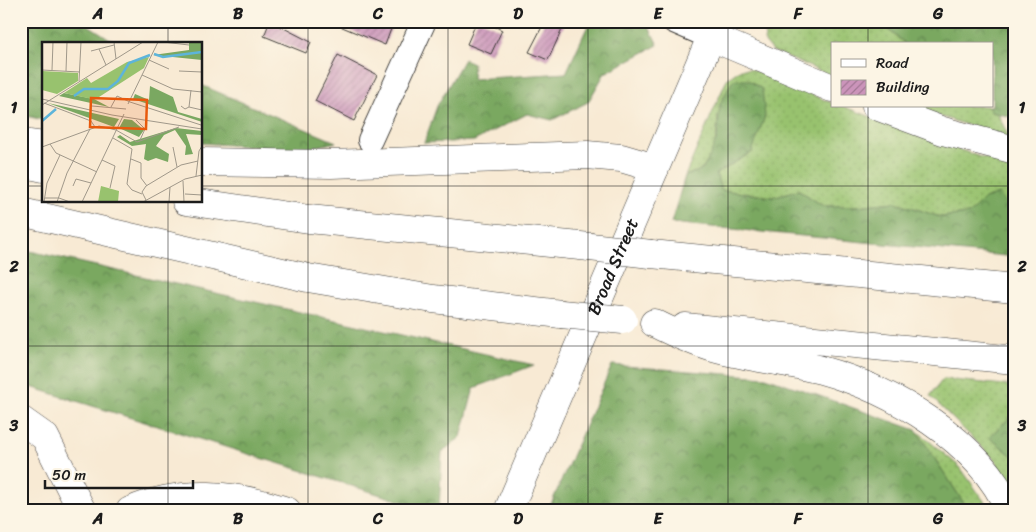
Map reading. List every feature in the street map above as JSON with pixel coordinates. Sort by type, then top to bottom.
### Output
[{"type":"main road","points":[[714,29],[831,88]]},
{"type":"main road","name":"Broad Street","points":[[508,511],[714,29]]},
{"type":"main road","points":[[881,108],[943,131],[1015,150]]},
{"type":"main road","points":[[21,142],[42,146]]},
{"type":"main road","points":[[202,162],[331,164],[587,155],[610,156],[655,168]]},
{"type":"main road","points":[[21,163],[42,168]]},
{"type":"main road","points":[[193,202],[284,216],[1015,289]]},
{"type":"main road","points":[[21,212],[308,278],[432,299],[1015,360]]},
{"type":"main road","points":[[654,323],[684,338],[714,348],[836,375],[888,398],[928,421],[967,450],[992,477],[1010,511]]},
{"type":"main road","points":[[21,420],[45,437],[82,511]]},
{"type":"main road","points":[[130,511],[174,498],[213,495],[244,498],[287,511]]},
{"type":"street","points":[[370,140],[424,21]]},
{"type":"street","points":[[674,21],[714,29]]},
{"type":"green space","points":[[21,21],[82,21],[115,42],[42,42],[42,120],[21,115]]},
{"type":"green space","points":[[590,21],[635,21],[649,27],[658,45],[605,73],[588,102],[552,120],[527,114],[474,141],[424,143],[437,106],[464,59],[473,63],[472,79],[566,73]]},
{"type":"green space","points":[[757,21],[877,21],[903,42],[831,42],[831,76],[772,51],[764,41],[765,36]]},
{"type":"green space","points":[[877,21],[1015,21],[1015,118],[991,112],[989,108],[994,108],[994,42],[903,42]]},
{"type":"green space","points":[[741,69],[751,69],[831,103],[831,108],[847,108],[980,157],[1015,165],[1015,217],[999,194],[984,199],[970,214],[940,217],[896,202],[857,206],[823,206],[799,190],[772,197],[721,190],[716,174],[752,152],[718,116],[715,144],[711,157],[697,172],[685,176],[727,79]]},
{"type":"green space","points":[[733,80],[748,80],[762,89],[765,116],[752,152],[716,174],[721,190],[772,197],[799,190],[823,206],[857,206],[896,202],[940,217],[969,214],[984,199],[999,194],[1015,217],[1015,257],[671,223],[685,176],[703,169],[711,154],[717,138],[720,104]]},
{"type":"green space","points":[[202,85],[336,142],[302,150],[202,143]]},
{"type":"green space","points":[[914,108],[989,108],[991,112],[997,113],[1010,139]]},
{"type":"green space","points":[[21,249],[534,365],[474,388],[461,437],[442,452],[439,511],[433,511],[21,384]]},
{"type":"green space","points":[[612,365],[766,377],[916,430],[969,511],[548,511]]},
{"type":"green space","points":[[943,379],[1015,386],[1015,414],[989,437],[1015,458],[1015,501],[996,461],[930,396]]},
{"type":"green space","points":[[1015,414],[1015,458],[989,437]]},
{"type":"green space","points":[[916,430],[960,467],[991,511],[969,511]]},
{"type":"building","points":[[270,21],[311,42],[306,53],[264,36]]},
{"type":"building","points":[[328,21],[394,21],[385,45]]},
{"type":"building","points":[[477,21],[483,21],[502,30],[491,54],[467,44]]},
{"type":"building","points":[[545,21],[566,21],[548,60],[529,52]]},
{"type":"building","points":[[338,55],[377,75],[354,121],[315,101]]}]
